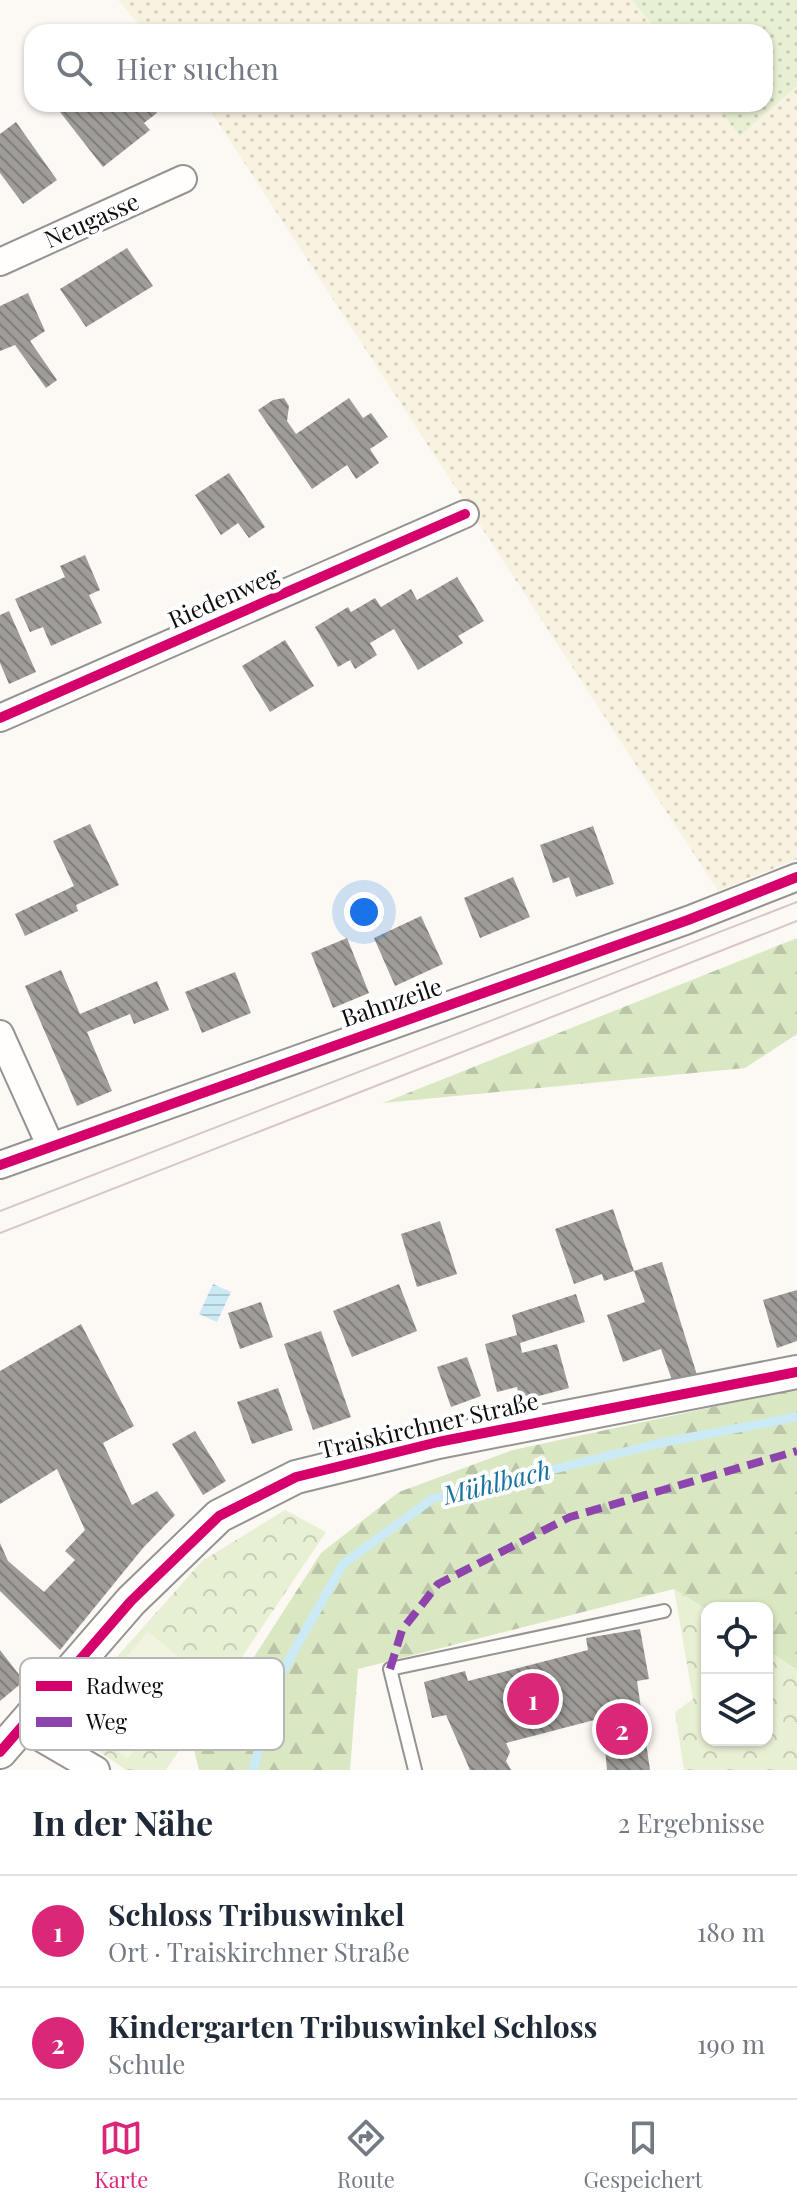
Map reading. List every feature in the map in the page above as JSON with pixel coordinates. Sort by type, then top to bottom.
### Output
[{"type":"street","name":"Neugasse","points":[[0,262],[183,179]]},
{"type":"street","name":"Riedenweg","points":[[0,718],[465,514]]},
{"type":"street","name":"Bahnzeile","points":[[0,1165],[688,920],[797,877]]},
{"type":"street","points":[[0,1034],[50,1145]]},
{"type":"street","name":"Traiskirchner Straße","points":[[83,1658],[131,1601],[219,1516],[296,1477],[438,1442],[797,1372]]},
{"type":"street","name":"Traiskirchner Straße","points":[[0,1752],[20,1732]]},
{"type":"street","points":[[62,1750],[96,1770]]},
{"type":"lane","points":[[415,1770],[390,1669],[664,1611]]},
{"type":"shaded area","points":[[118,0],[632,0],[652,24],[138,24]]},
{"type":"shaded area","points":[[797,86],[797,859],[718,891],[211,112],[721,112],[740,136],[767,112],[773,112],[773,107]]},
{"type":"green space","points":[[632,0],[797,0],[797,86],[773,107],[773,24],[652,24]]},
{"type":"green space","points":[[721,112],[767,112],[740,136]]},
{"type":"green space","points":[[797,938],[797,1034],[745,1068],[383,1103]]},
{"type":"green space","points":[[797,1389],[797,1670],[773,1654],[773,1602],[701,1602],[701,1606],[674,1589],[358,1669],[350,1770],[199,1770],[194,1750],[284,1750],[284,1658],[253,1658],[321,1553],[399,1492],[513,1450]]},
{"type":"green space","points":[[285,1510],[326,1532],[241,1658],[116,1658],[202,1561]]},
{"type":"green space","points":[[674,1589],[701,1606],[701,1746],[773,1746],[773,1654],[797,1670],[797,1770],[684,1770],[675,1712],[693,1699]]},
{"type":"green space","points":[[148,1631],[180,1658],[125,1658]]},
{"type":"green space","points":[[97,1750],[179,1750],[166,1770],[126,1770]]},
{"type":"green space","points":[[116,1750],[135,1750],[127,1759]]},
{"type":"water","points":[[213,1284],[231,1292],[217,1322],[199,1314]]},
{"type":"building","points":[[60,112],[156,112],[144,123],[150,130],[103,167]]},
{"type":"building","points":[[16,122],[57,180],[23,204],[0,173],[0,134]]},
{"type":"building","points":[[127,248],[153,286],[86,327],[60,289]]},
{"type":"building","points":[[28,293],[45,331],[30,341],[57,380],[46,388],[15,345],[0,351],[0,306]]},
{"type":"building","points":[[284,398],[289,406],[287,421],[296,434],[349,398],[363,418],[371,413],[388,437],[370,449],[379,463],[356,479],[347,465],[312,489],[258,410],[273,400]]},
{"type":"building","points":[[229,473],[265,527],[249,538],[238,523],[221,535],[195,495]]},
{"type":"building","points":[[85,555],[100,590],[89,595],[102,623],[51,646],[43,627],[30,632],[15,599],[65,577],[60,566]]},
{"type":"building","points":[[457,577],[484,621],[458,636],[463,643],[418,670],[394,629],[370,643],[377,655],[355,669],[350,660],[338,667],[315,627],[348,607],[351,612],[375,598],[381,607],[411,589],[417,600]]},
{"type":"building","points":[[9,611],[36,672],[9,684],[0,663],[0,615]]},
{"type":"building","points":[[285,640],[314,686],[270,712],[242,666]]},
{"type":"building","points":[[90,824],[119,885],[76,905],[78,911],[25,936],[15,914],[74,886],[53,841]]},
{"type":"building","points":[[593,826],[614,884],[576,897],[569,877],[553,883],[540,845]]},
{"type":"building","points":[[513,877],[530,917],[480,938],[464,898]]},
{"type":"building","points":[[421,916],[443,964],[395,986],[374,938]]},
{"type":"building","points":[[347,938],[369,993],[333,1008],[311,953]]},
{"type":"building","points":[[61,970],[80,1014],[157,981],[169,1010],[134,1024],[130,1014],[87,1032],[112,1091],[77,1106],[25,986]]},
{"type":"building","points":[[235,972],[251,1013],[202,1033],[185,992]]},
{"type":"building","points":[[613,1209],[634,1271],[604,1281],[602,1274],[574,1284],[555,1229]]},
{"type":"building","points":[[440,1221],[457,1274],[417,1287],[401,1234]]},
{"type":"building","points":[[662,1262],[697,1375],[673,1383],[661,1349],[623,1362],[607,1315],[645,1302],[634,1271]]},
{"type":"building","points":[[399,1284],[417,1331],[352,1357],[333,1311]]},
{"type":"building","points":[[797,1290],[797,1341],[777,1348],[763,1300]]},
{"type":"building","points":[[576,1294],[585,1322],[520,1343],[522,1353],[557,1344],[569,1388],[520,1401],[517,1387],[497,1392],[485,1344],[517,1335],[512,1315]]},
{"type":"building","points":[[261,1302],[273,1337],[240,1349],[228,1313]]},
{"type":"building","points":[[81,1324],[134,1426],[103,1443],[132,1505],[157,1491],[175,1515],[143,1548],[60,1650],[0,1591],[0,1543],[8,1561],[44,1592],[75,1560],[65,1551],[85,1530],[57,1469],[0,1504],[0,1371]]},
{"type":"building","points":[[321,1331],[351,1417],[313,1430],[284,1344]]},
{"type":"building","points":[[467,1357],[481,1396],[451,1407],[437,1367]]},
{"type":"building","points":[[278,1388],[293,1430],[252,1444],[237,1402]]},
{"type":"building","points":[[195,1431],[226,1481],[203,1495],[172,1444]]},
{"type":"building","points":[[640,1629],[649,1679],[637,1681],[650,1770],[607,1770],[602,1718],[506,1743],[510,1752],[506,1761],[511,1770],[470,1770],[446,1715],[432,1718],[424,1682],[465,1671],[468,1681],[588,1650],[586,1638]]},
{"type":"building","points":[[0,1650],[20,1676],[20,1684],[0,1701]]},
{"type":"waterway","name":"Mühlbach","points":[[284,1669],[343,1564],[432,1499],[665,1442],[797,1417]]},
{"type":"waterway","name":"Mühlbach","points":[[253,1770],[258,1750]]},
{"type":"tram line","points":[[0,1211],[797,902]]},
{"type":"tram line","points":[[0,1233],[797,921]]},
{"type":"marked path","points":[[390,1669],[402,1630],[438,1584],[570,1517],[797,1451]]},
{"type":"cycle path","points":[[0,718],[465,514]]},
{"type":"cycle path","points":[[0,1165],[688,920],[797,877]]},
{"type":"cycle path","points":[[82,1658],[131,1601],[219,1516],[296,1477],[438,1442],[797,1372]]},
{"type":"cycle path","points":[[0,1752],[20,1729]]},
{"type":"place","name":"Schloss Tribuswinkel","points":[[533,1699]]},
{"type":"place","name":"Kindergarten Tribuswinkel Schloss","points":[[622,1729]]}]
